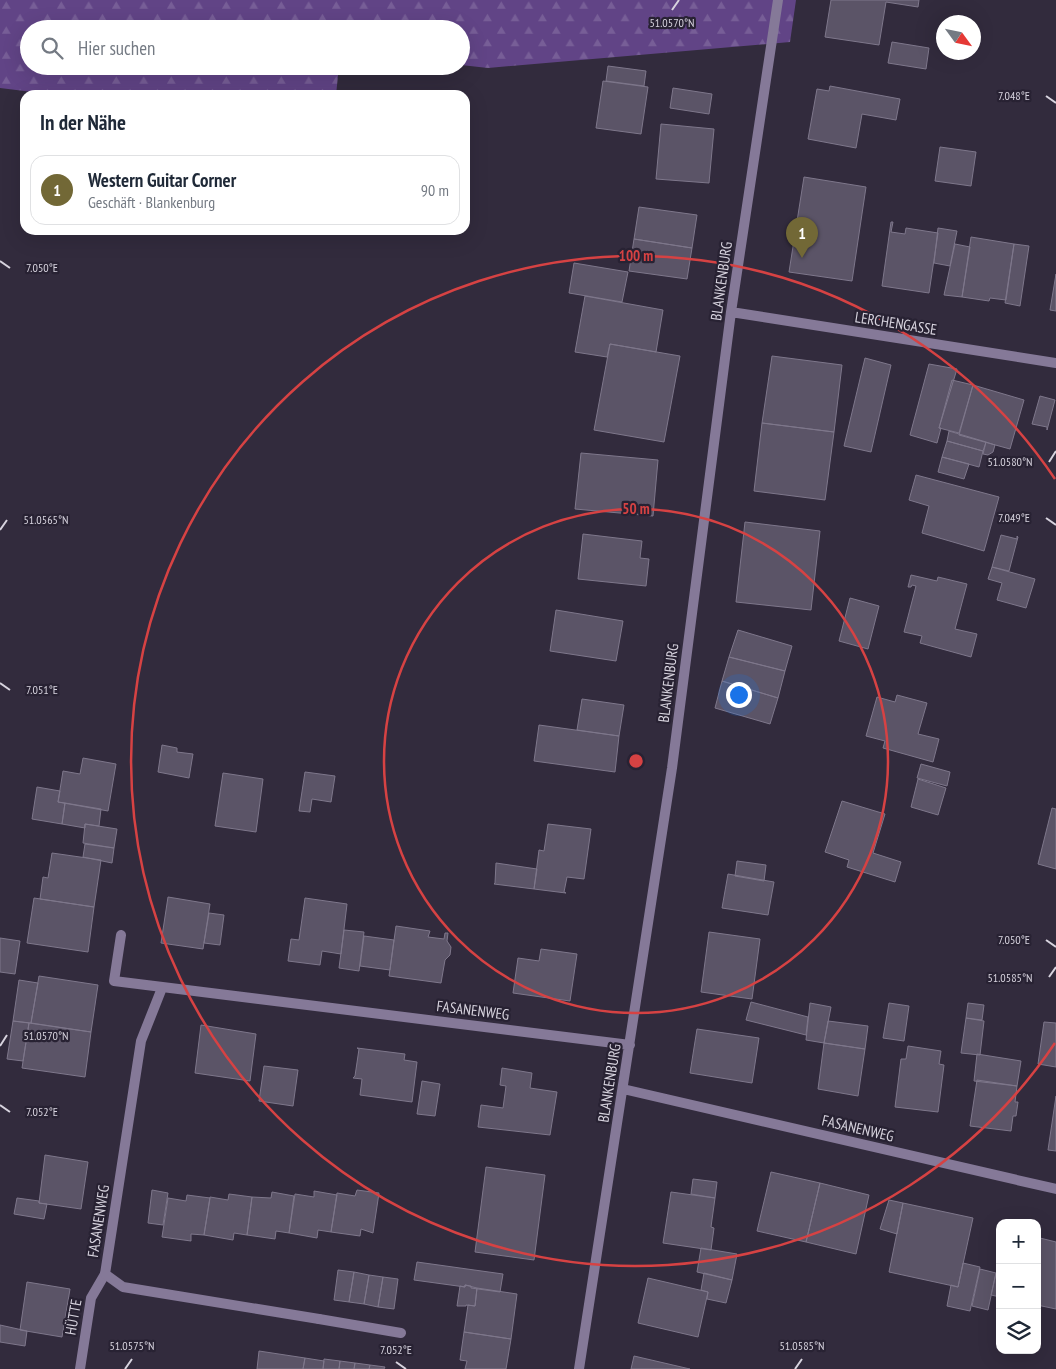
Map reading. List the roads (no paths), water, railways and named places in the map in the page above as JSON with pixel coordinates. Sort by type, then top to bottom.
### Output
[{"type":"street","name":"BLANKENBURG","points":[[580,1369],[672,768],[731,312],[778,0]]},
{"type":"street","name":"LERCHENGASSE","points":[[731,312],[1056,363]]},
{"type":"street","name":"FASANENWEG","points":[[121,935],[114,982],[630,1045]]},
{"type":"street","name":"FASANENWEG","points":[[162,988],[142,1040],[105,1274],[123,1287],[401,1333]]},
{"type":"street","name":"FASANENWEG","points":[[624,1089],[1056,1189]]},
{"type":"street","name":"HÜTTE","points":[[80,1369],[91,1298],[105,1274]]},
{"type":"place","name":"Western Guitar Corner","points":[[802,258]]}]
